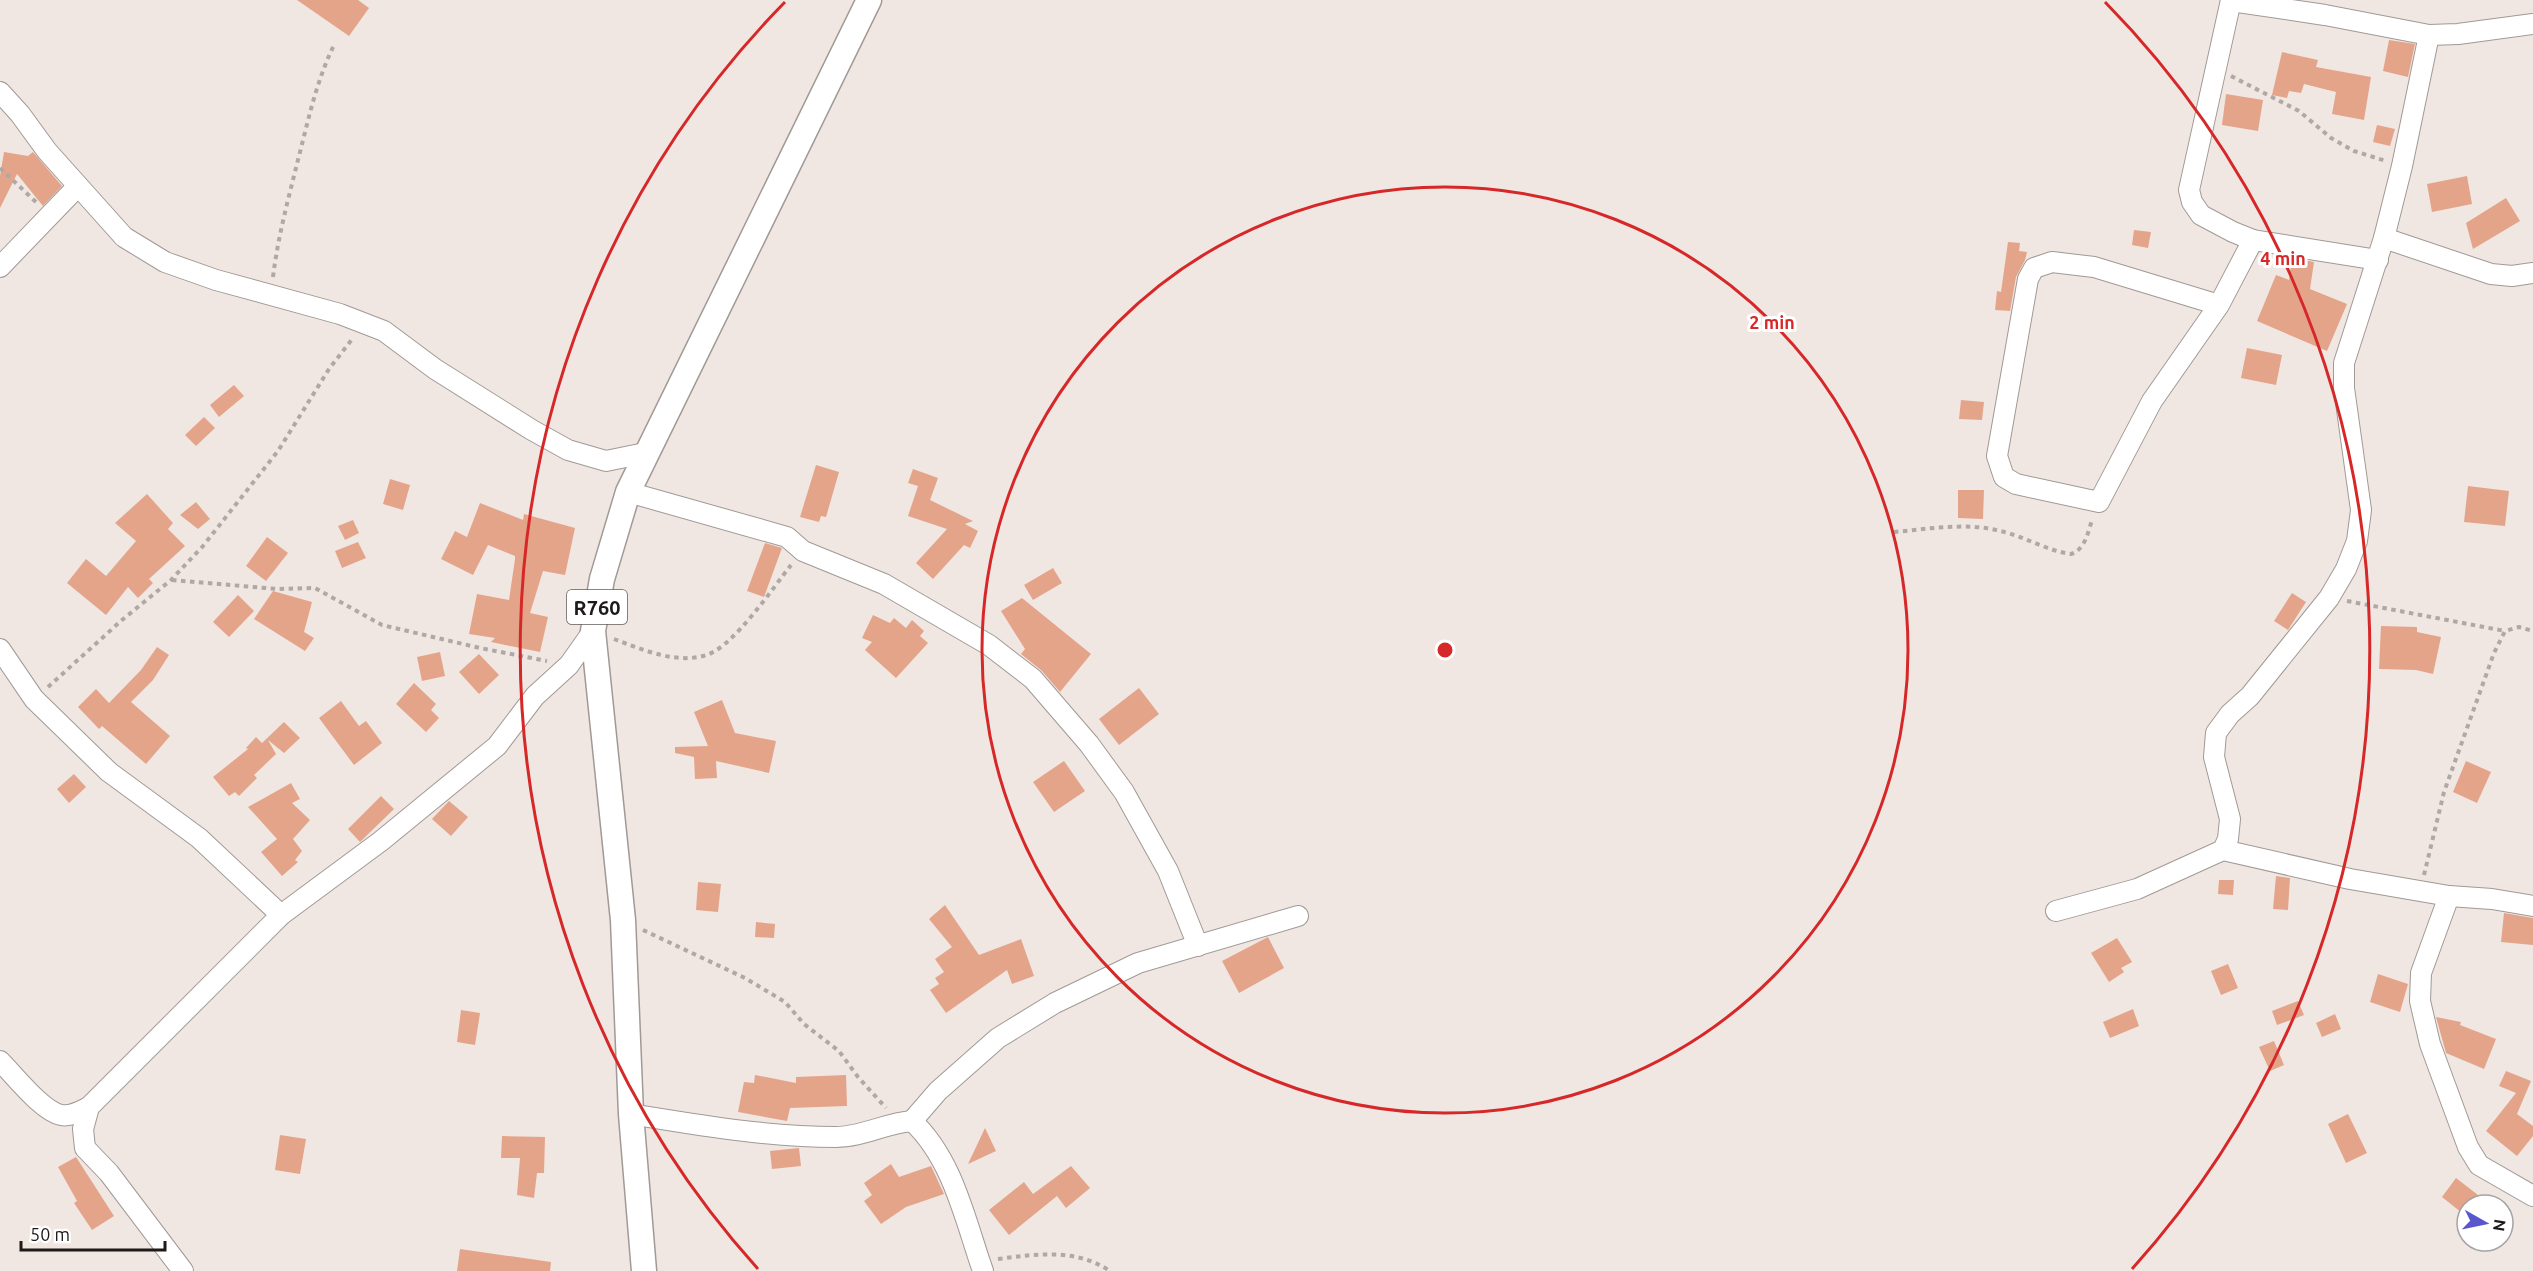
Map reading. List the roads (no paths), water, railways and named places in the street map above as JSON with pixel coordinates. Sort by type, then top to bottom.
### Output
[{"type":"main road","name":"R760","points":[[644,1271],[632,1114],[623,920],[593,631],[602,579],[628,492],[645,453],[869,0]]},
{"type":"street","points":[[2378,260],[2253,240],[2201,215],[2192,202],[2189,190],[2231,0],[2332,7],[2429,35],[2458,34],[2533,24]]},
{"type":"street","points":[[2223,850],[2228,838],[2230,819],[2214,757],[2216,733],[2230,714],[2250,696],[2329,598],[2346,569],[2357,541],[2361,510],[2344,388],[2343,363],[2384,238],[2402,166],[2429,35]]},
{"type":"street","points":[[0,92],[20,114],[47,152],[124,237],[165,262],[216,280],[364,323],[384,331],[435,369],[568,450],[606,461],[645,453]]},
{"type":"street","points":[[0,267],[78,186]]},
{"type":"street","points":[[2384,238],[2491,274],[2512,276],[2533,273]]},
{"type":"street","points":[[2219,305],[2094,267],[2052,262],[2034,267],[2024,296],[1997,456],[1998,466],[2004,477],[2016,484],[2099,502],[2152,401],[2219,305],[2253,240]]},
{"type":"street","points":[[628,492],[787,537],[803,551],[884,584],[990,645],[1033,679],[1089,744],[1124,792],[1168,872],[1198,946]]},
{"type":"street","points":[[0,1061],[48,1109],[63,1115],[75,1114],[89,1107],[280,915],[381,841],[497,746],[535,696],[569,665],[593,631]]},
{"type":"street","points":[[0,649],[34,699],[109,772],[199,838],[280,915]]},
{"type":"street","points":[[2056,911],[2137,889],[2223,850],[2305,869],[2420,891],[2533,906]]},
{"type":"street","points":[[2449,896],[2421,973],[2420,1001],[2430,1044],[2468,1147],[2479,1165],[2533,1196]]},
{"type":"street","points":[[632,1114],[739,1131],[839,1137],[904,1122],[998,1038],[1055,1003],[1138,963],[1298,916]]},
{"type":"street","points":[[89,1107],[83,1129],[85,1148],[109,1173],[183,1271]]},
{"type":"street","points":[[904,1122],[927,1135],[965,1211],[982,1266]]}]
